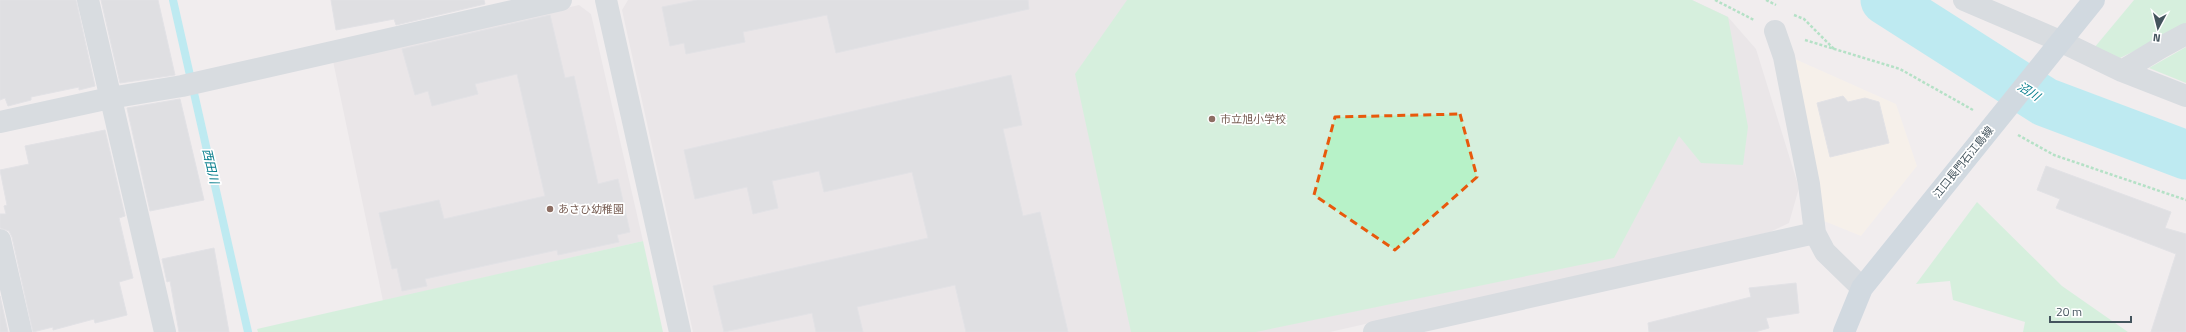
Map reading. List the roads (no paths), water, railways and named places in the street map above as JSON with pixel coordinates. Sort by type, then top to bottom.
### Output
[{"type":"main road","name":"江口長門石江島線","points":[[1844,332],[1862,288],[2094,0]]},
{"type":"street","points":[[88,0],[165,332]]},
{"type":"street","points":[[0,122],[110,98],[192,84],[561,0]]},
{"type":"street","points":[[606,0],[680,332]]},
{"type":"street","points":[[1964,0],[2060,41],[2122,72],[2186,96]]},
{"type":"street","points":[[1775,31],[1784,57],[1809,184],[1816,233],[1825,252],[1862,288]]},
{"type":"street","points":[[2122,72],[2160,48],[2186,34]]},
{"type":"street","points":[[1374,332],[1816,233]]},
{"type":"street","points":[[0,240],[21,332]]},
{"type":"waterway","name":"西田川","points":[[173,0],[248,332]]},
{"type":"waterway","name":"沼川","points":[[1885,0],[2045,102],[2186,155]]},
{"type":"place","name":"市立旭小学校","points":[[1212,119]]},
{"type":"place","name":"あさひ幼稚園","points":[[550,209]]}]
